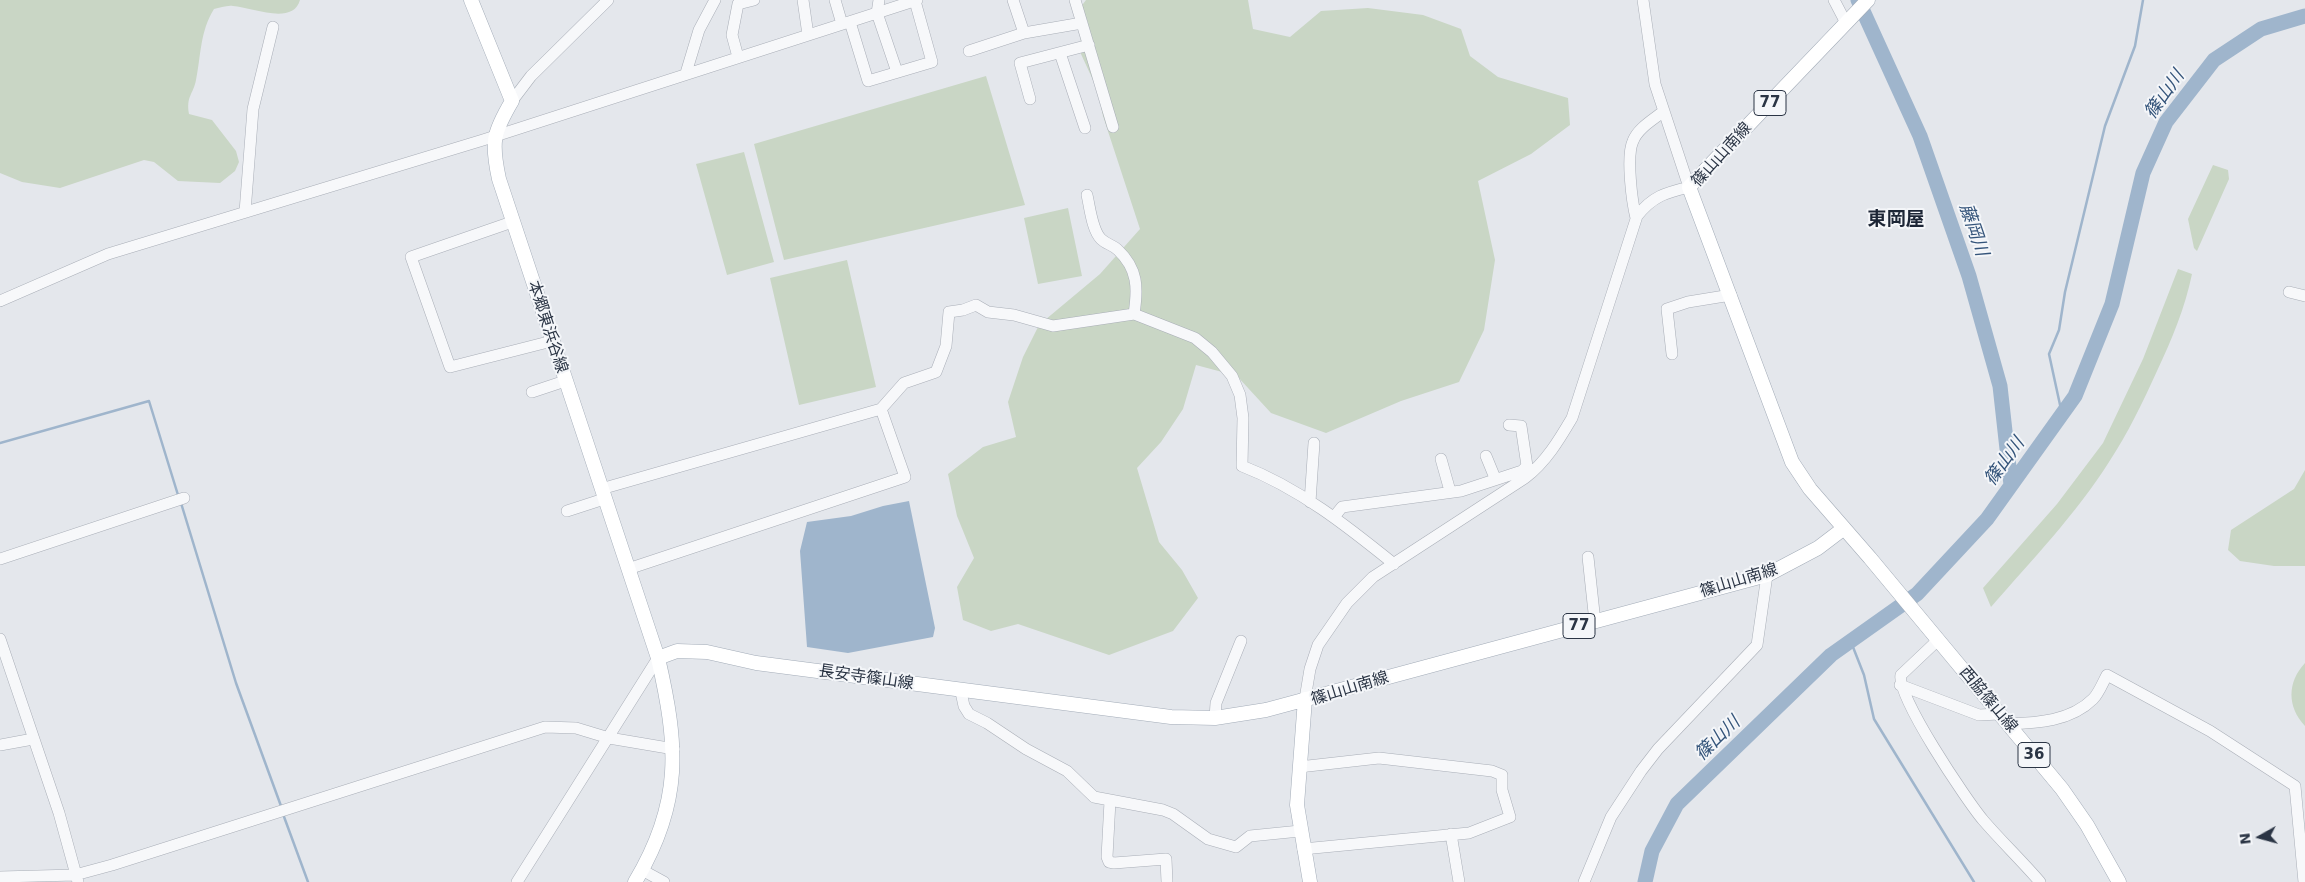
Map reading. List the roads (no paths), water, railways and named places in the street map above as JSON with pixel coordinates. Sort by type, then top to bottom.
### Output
[{"type":"main road","points":[[471,0],[512,101],[494,135]]},
{"type":"main road","name":"篠山山南線","points":[[1310,882],[1297,805],[1305,699],[1768,575],[1810,553],[1843,529],[1810,489],[1792,462],[1689,187],[1868,0]]},
{"type":"main road","name":"本郷東浜谷線","points":[[494,135],[496,163],[512,222],[658,658]]},
{"type":"main road","name":"西脇篠山線","points":[[1843,529],[1870,558],[2062,789],[2087,825],[2119,882]]},
{"type":"main road","name":"長安寺篠山線","points":[[658,658],[677,651],[707,652],[756,663],[961,692],[1171,717],[1215,718],[1266,710],[1305,699]]},
{"type":"main road","points":[[639,876],[655,845],[669,801],[674,749],[670,710],[658,658]]},
{"type":"street","points":[[512,101],[531,76],[608,0]]},
{"type":"street","points":[[686,73],[699,30],[715,0]]},
{"type":"street","points":[[738,57],[732,35],[738,4],[754,0]]},
{"type":"street","points":[[803,0],[808,35]]},
{"type":"street","points":[[0,301],[108,254],[494,135],[846,23],[916,0],[932,62],[868,81],[846,23],[835,0]]},
{"type":"street","points":[[879,0],[877,13],[897,72]]},
{"type":"street","points":[[1013,0],[1024,33]]},
{"type":"street","points":[[1075,0],[1113,126]]},
{"type":"street","points":[[1334,516],[1342,507],[1461,490],[1494,478],[1523,474],[1535,470],[1556,445],[1572,418],[1636,218],[1647,204],[1662,194],[1689,187],[1655,84],[1643,0]]},
{"type":"street","points":[[1834,0],[1849,21]]},
{"type":"street","points":[[969,51],[1024,33],[1082,23]]},
{"type":"street","points":[[245,212],[253,109],[273,27]]},
{"type":"street","points":[[1030,99],[1020,63],[1089,45]]},
{"type":"street","points":[[1060,53],[1085,128]]},
{"type":"street","points":[[1636,218],[1632,199],[1632,142],[1640,130],[1664,111]]},
{"type":"street","points":[[1087,195],[1100,238],[1118,249],[1134,272],[1137,296],[1134,314]]},
{"type":"street","points":[[512,222],[412,257],[450,367],[552,341]]},
{"type":"street","points":[[2289,292],[2305,296]]},
{"type":"street","points":[[1672,354],[1666,309],[1688,302],[1731,295]]},
{"type":"street","points":[[567,511],[602,494],[881,409],[904,383],[936,372],[946,346],[949,312],[963,310],[976,305],[988,312],[1014,315],[1052,326],[1134,314],[1195,338],[1212,352],[1232,376],[1240,395],[1243,418],[1242,466],[1267,476],[1334,516],[1394,564]]},
{"type":"street","points":[[532,392],[565,381]]},
{"type":"street","points":[[628,569],[904,477],[881,409]]},
{"type":"street","points":[[1305,699],[1310,669],[1318,645],[1326,630],[1373,577],[1523,474],[1527,466],[1521,426],[1509,425]]},
{"type":"street","points":[[1310,502],[1314,444]]},
{"type":"street","points":[[1486,456],[1494,478]]},
{"type":"street","points":[[1441,459],[1450,491]]},
{"type":"street","points":[[0,559],[184,498]]},
{"type":"street","points":[[1588,557],[1595,622]]},
{"type":"street","points":[[1584,882],[1612,817],[1641,771],[1658,749],[1757,645],[1768,575]]},
{"type":"street","points":[[0,639],[58,813],[77,878]]},
{"type":"street","points":[[1937,639],[1901,675],[1900,685],[1918,721],[1958,785],[1982,819],[2040,882]]},
{"type":"street","points":[[1215,718],[1216,703],[1241,641]]},
{"type":"street","points":[[516,882],[658,658]]},
{"type":"street","points":[[1900,685],[1979,715],[2036,723],[2061,718],[2081,708],[2095,698],[2107,675],[2210,732],[2295,786],[2305,882],[2299,882]]},
{"type":"street","points":[[961,692],[964,706],[969,714],[987,723],[1026,749],[1067,771],[1094,797],[1163,810],[1173,814],[1208,839],[1236,847],[1250,836],[1300,831]]},
{"type":"street","points":[[0,877],[77,878],[545,728],[576,728],[609,738],[674,749]]},
{"type":"street","points":[[0,744],[33,739]]},
{"type":"street","points":[[1299,767],[1379,758],[1473,769],[1502,776],[1502,790],[1510,817],[1469,833],[1303,849]]},
{"type":"street","points":[[1110,801],[1107,857],[1110,862],[1166,859],[1167,882]]},
{"type":"street","points":[[1451,834],[1458,882]]},
{"type":"street","points":[[639,876],[664,882]]},
{"type":"water","points":[[909,501],[935,628],[933,637],[848,653],[807,647],[800,551],[807,522],[851,516],[883,506]]},
{"type":"waterway","name":"藤岡川","points":[[1858,0],[1920,136],[1969,276],[2000,386],[2011,485]]},
{"type":"waterway","points":[[2062,414],[2049,354],[2059,330],[2065,292],[2105,126],[2135,46],[2143,0]]},
{"type":"waterway","name":"篠山川","points":[[1645,882],[1652,851],[1677,804],[1831,655],[1917,594],[1987,519],[2075,396],[2112,304],[2143,173],[2166,122],[2214,60],[2261,29],[2305,16]]},
{"type":"waterway","points":[[0,443],[149,401],[178,495]]},
{"type":"waterway","points":[[181,503],[236,683],[281,806]]},
{"type":"waterway","points":[[1851,642],[1864,675],[1874,719],[1974,882]]},
{"type":"waterway","points":[[283,814],[308,882]]},
{"type":"district","name":"東岡屋","points":[[1896,220]]}]
